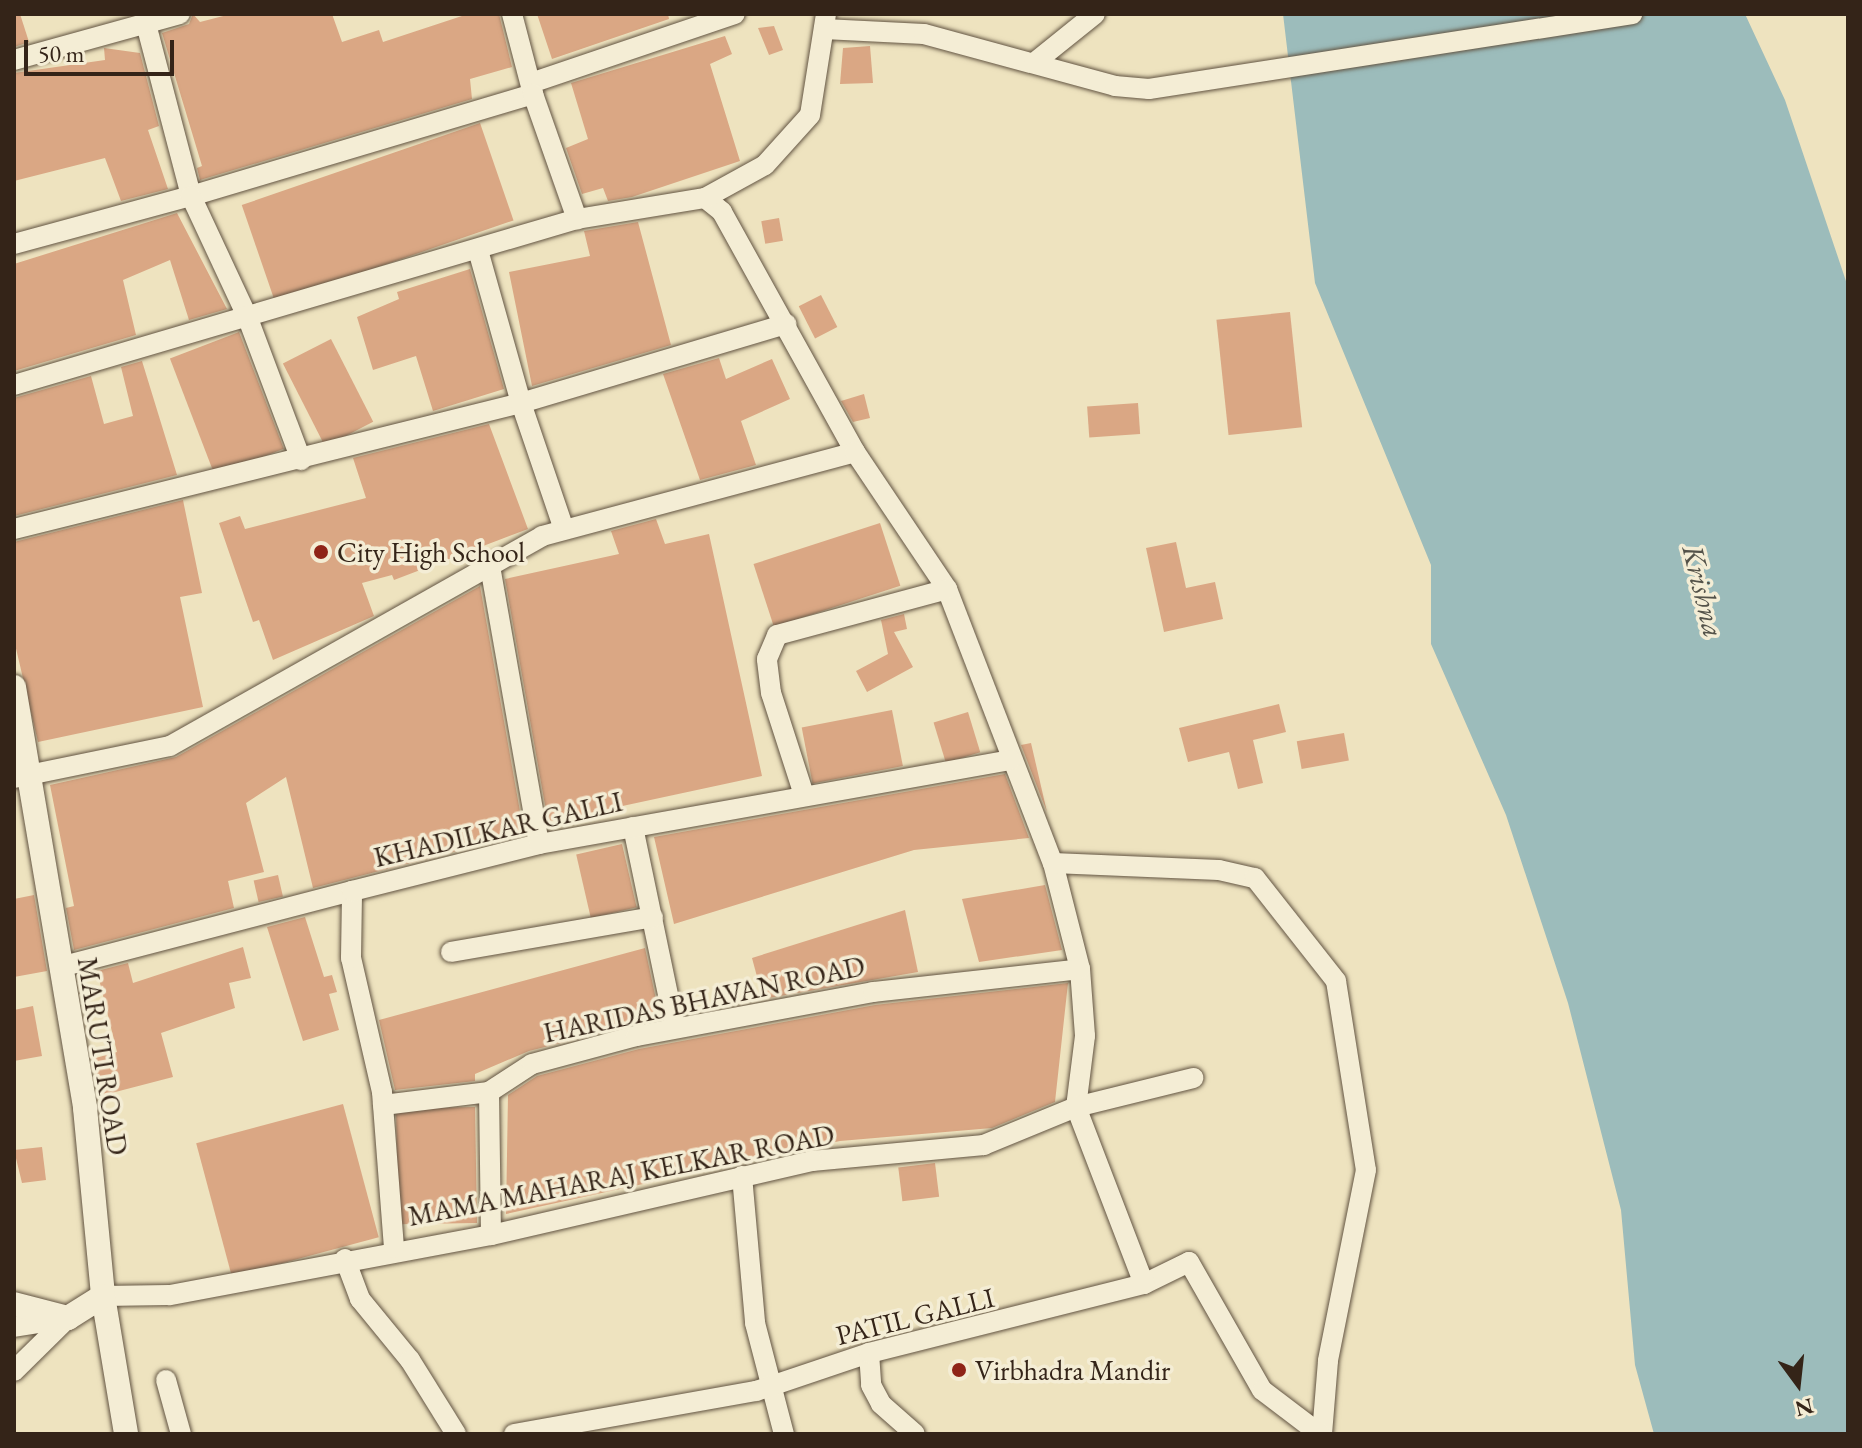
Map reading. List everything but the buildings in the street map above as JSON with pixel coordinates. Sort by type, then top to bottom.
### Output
[{"type":"street","points":[[14,60],[180,14]]},
{"type":"street","points":[[512,14],[532,88],[577,219]]},
{"type":"street","points":[[14,244],[191,196],[532,88],[735,14]]},
{"type":"street","points":[[1034,63],[1095,14]]},
{"type":"street","points":[[14,385],[577,219],[705,198],[765,165],[810,115],[825,22],[924,34],[1115,86],[1149,89],[1221,75],[1632,14]]},
{"type":"street","points":[[146,24],[191,196],[247,316],[301,460]]},
{"type":"street","points":[[705,198],[722,212],[855,452],[947,589],[1053,863],[1080,969],[1085,1036],[1076,1107],[1144,1284]]},
{"type":"street","points":[[478,250],[521,403],[564,529]]},
{"type":"street","points":[[14,529],[521,403],[786,324]]},
{"type":"street","points":[[20,777],[170,746],[490,566],[564,529],[855,452]]},
{"type":"street","points":[[490,566],[539,844]]},
{"type":"street","points":[[804,795],[771,693],[770,644],[777,635],[947,589]]},
{"type":"street","name":"MARUTI ROAD","points":[[14,687],[20,777],[60,967],[85,1108],[103,1296],[126,1434]]},
{"type":"street","name":"KHADILKAR GALLI","points":[[394,1248],[383,1105],[351,958],[352,891],[539,844],[1011,760]]},
{"type":"street","points":[[633,827],[675,1028]]},
{"type":"street","points":[[1053,863],[1219,870],[1255,878],[1336,981],[1366,1170],[1328,1361],[1321,1434]]},
{"type":"street","points":[[60,967],[352,891]]},
{"type":"street","points":[[451,952],[653,917]]},
{"type":"street","name":"HARIDAS BHAVAN ROAD","points":[[489,1092],[532,1064],[675,1028],[873,992],[1080,969]]},
{"type":"street","name":"MAMA MAHARAJ KELKAR ROAD","points":[[103,1296],[169,1295],[394,1248],[491,1235],[812,1161],[984,1145],[1076,1107],[1193,1078]]},
{"type":"street","points":[[383,1105],[489,1092],[491,1235]]},
{"type":"street","points":[[742,1176],[755,1323],[784,1434]]},
{"type":"street","points":[[345,1259],[360,1299],[410,1360],[456,1434]]},
{"type":"street","name":"PATIL GALLI","points":[[521,1433],[773,1385],[869,1353],[1144,1284],[1189,1262],[1262,1390],[1321,1434]]},
{"type":"street","points":[[14,1371],[68,1318],[103,1296]]},
{"type":"street","points":[[14,1304],[68,1318]]},
{"type":"street","points":[[14,1327],[68,1318]]},
{"type":"street","points":[[869,1353],[871,1385],[881,1404],[915,1434]]},
{"type":"street","points":[[166,1380],[181,1434]]},
{"type":"water","name":"Krishna","points":[[1283,14],[1745,14],[1785,100],[1848,287],[1848,1434],[1654,1434],[1635,1365],[1621,1210],[1568,1003],[1506,815],[1431,644],[1431,565],[1315,283]]},
{"type":"place","name":"City High School","points":[[321,552]]},
{"type":"place","name":"Virbhadra Mandir","points":[[959,1370]]}]
